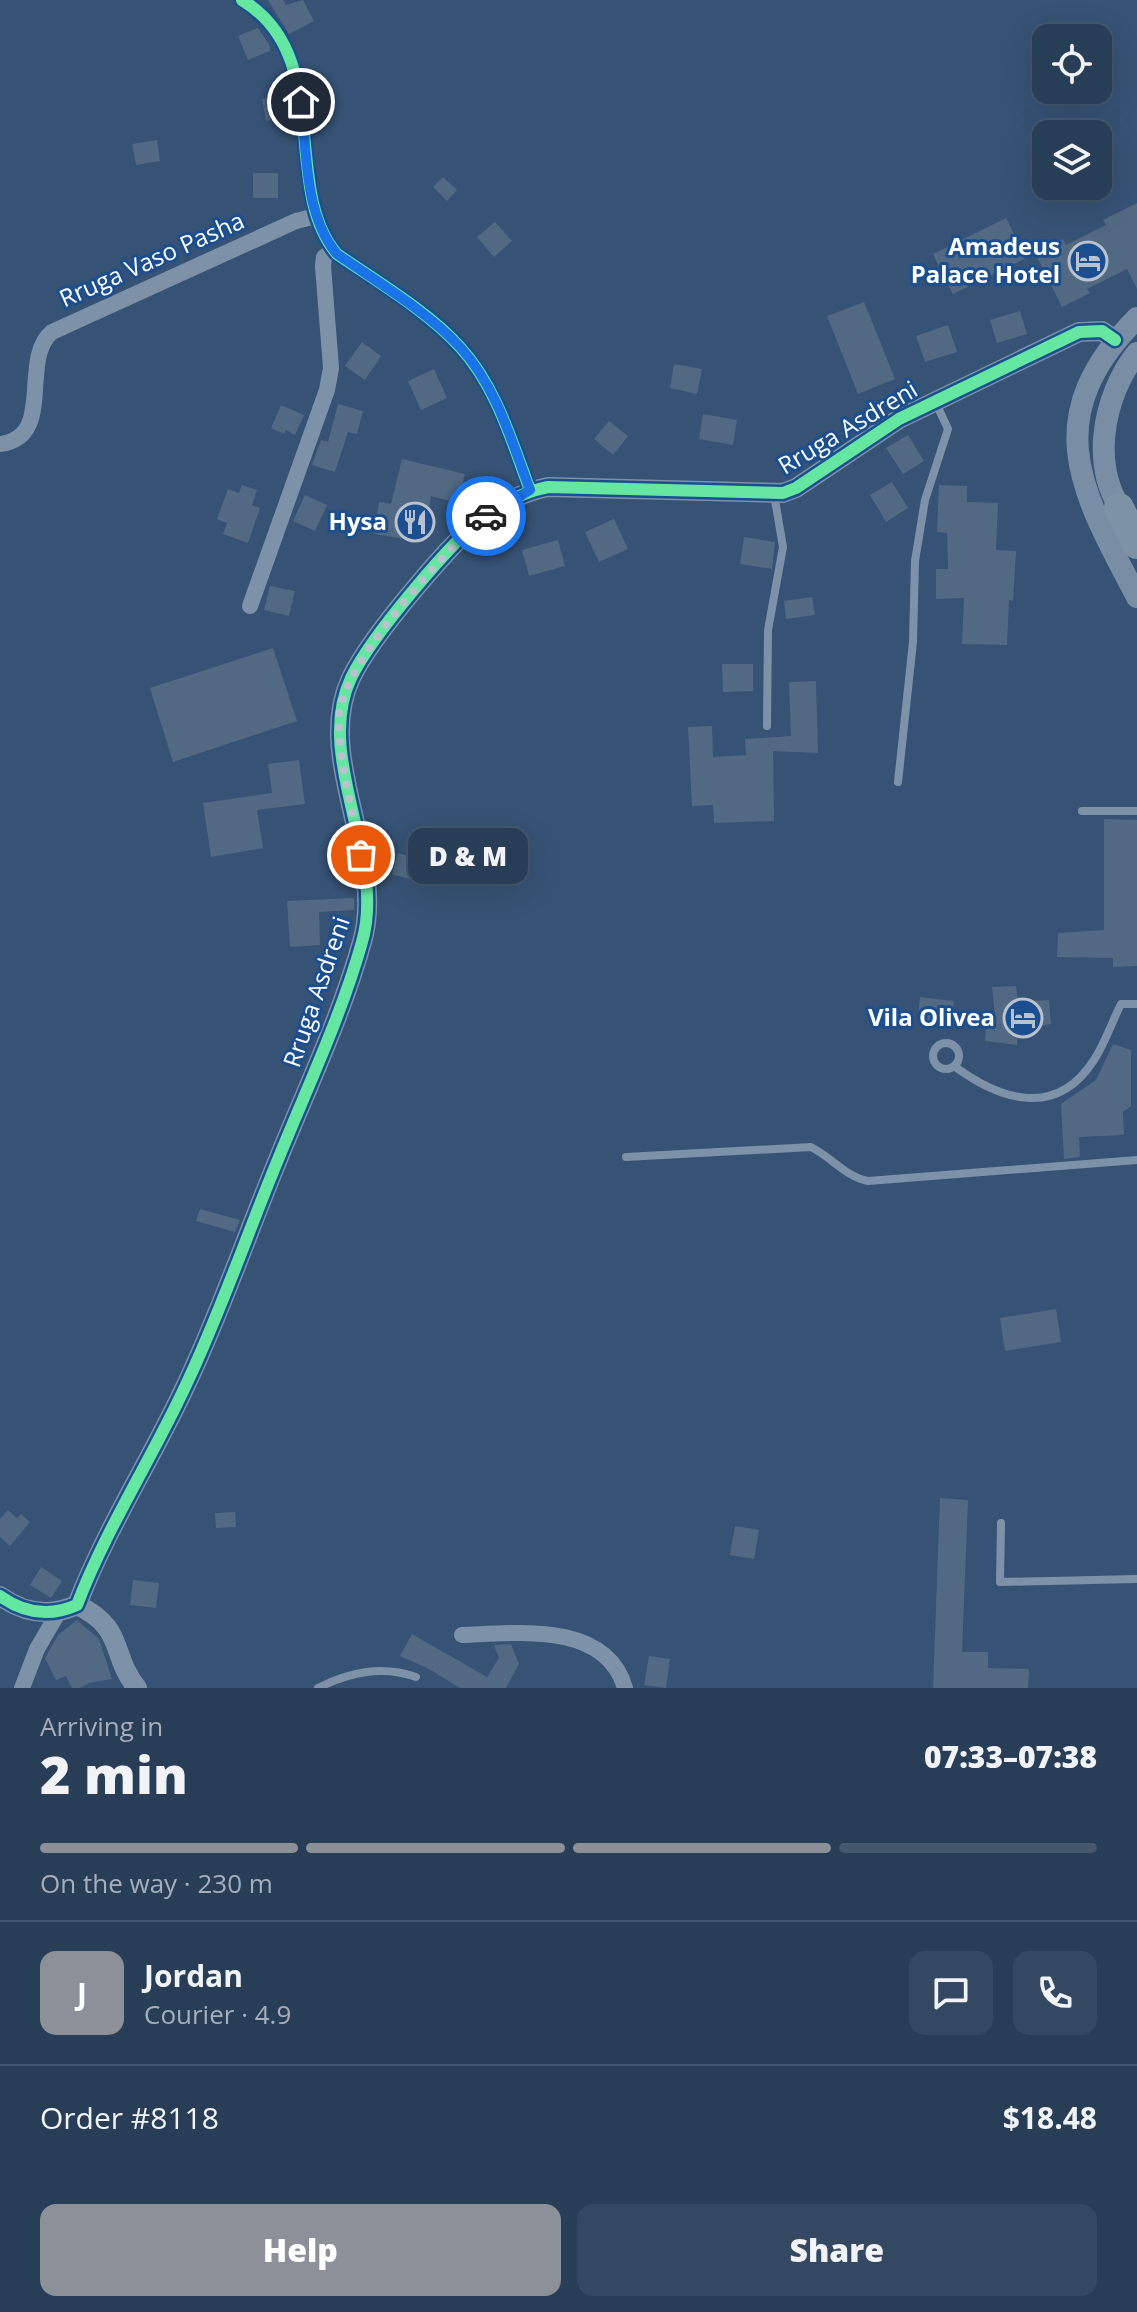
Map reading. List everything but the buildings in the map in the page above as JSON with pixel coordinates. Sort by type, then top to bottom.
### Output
[{"type":"highway","points":[[1128,518],[1137,544]]},
{"type":"main road","points":[[1137,318],[1115,340],[1097,368],[1083,401],[1079,419],[1078,460],[1087,497],[1137,597]]},
{"type":"main road","points":[[1128,518],[1106,469],[1105,425],[1120,377],[1137,353]]},
{"type":"street","points":[[249,1],[268,19],[294,72],[316,216],[334,250],[461,347],[498,407],[530,490]]},
{"type":"street","name":"Rruga Vaso Pasha","points":[[0,444],[17,440],[29,424],[41,345],[52,332],[296,221],[316,216]]},
{"type":"street","points":[[250,606],[330,379],[323,266],[324,257],[334,250]]},
{"type":"street","name":"Rruga Asdreni","points":[[77,1605],[186,1385],[328,1036],[363,940],[368,912],[366,883],[341,743],[339,714],[353,675],[386,627],[452,549],[491,512],[530,490],[582,486],[774,494],[796,488],[899,419],[1079,332],[1102,331],[1115,340]]},
{"type":"street","points":[[0,1596],[30,1610],[58,1613],[77,1605],[92,1612],[111,1631],[126,1675],[137,1688]]},
{"type":"street","points":[[22,1688],[37,1649],[58,1613]]},
{"type":"street","points":[[462,1635],[519,1633],[575,1639],[595,1647],[611,1660],[625,1688]]},
{"type":"lane","name":"Rruga Asdreni","points":[[898,782],[913,642],[915,561],[925,500],[948,429],[935,400]]},
{"type":"lane","name":"Rruga Asdreni","points":[[767,726],[768,630],[783,547],[774,494]]},
{"type":"lane","points":[[1082,811],[1137,811]]},
{"type":"lane","points":[[954,1066],[979,1084],[1019,1099],[1047,1098],[1071,1085],[1093,1061],[1121,1004],[1137,1004]]},
{"type":"lane","points":[[626,1157],[811,1147],[850,1174],[868,1181],[1137,1160]]},
{"type":"lane","points":[[1001,1523],[1000,1582],[1137,1579]]},
{"type":"lane","points":[[318,1688],[377,1669],[394,1669],[416,1677]]},
{"type":"cycle path","points":[[242,0],[270,24],[288,54],[298,87],[311,194],[320,226],[337,254],[433,322],[473,362],[502,415],[530,490]]},
{"type":"cycle path","points":[[0,1596],[19,1607],[38,1612],[77,1605],[101,1549],[172,1414],[210,1332],[334,1026],[362,942],[367,910],[365,876],[340,741],[342,709],[351,678],[394,614],[435,565],[490,512],[518,496],[548,487],[783,493],[796,488],[899,419],[1079,332],[1102,331],[1115,340]]},
{"type":"way so far","points":[[361,855],[341,743],[339,714],[343,697],[353,675],[386,627],[452,549],[486,516]]},
{"type":"place","name":"Amadeus Palace Hotel","points":[[1088,261]]},
{"type":"place","name":"Hysa","points":[[415,522]]},
{"type":"place","name":"D & M","points":[[361,855]]},
{"type":"place","name":"Vila Olivea","points":[[1023,1018]]},
{"type":"route","points":[[301,102],[316,216],[326,239],[337,254],[461,347],[498,407],[530,490],[486,516]]}]
